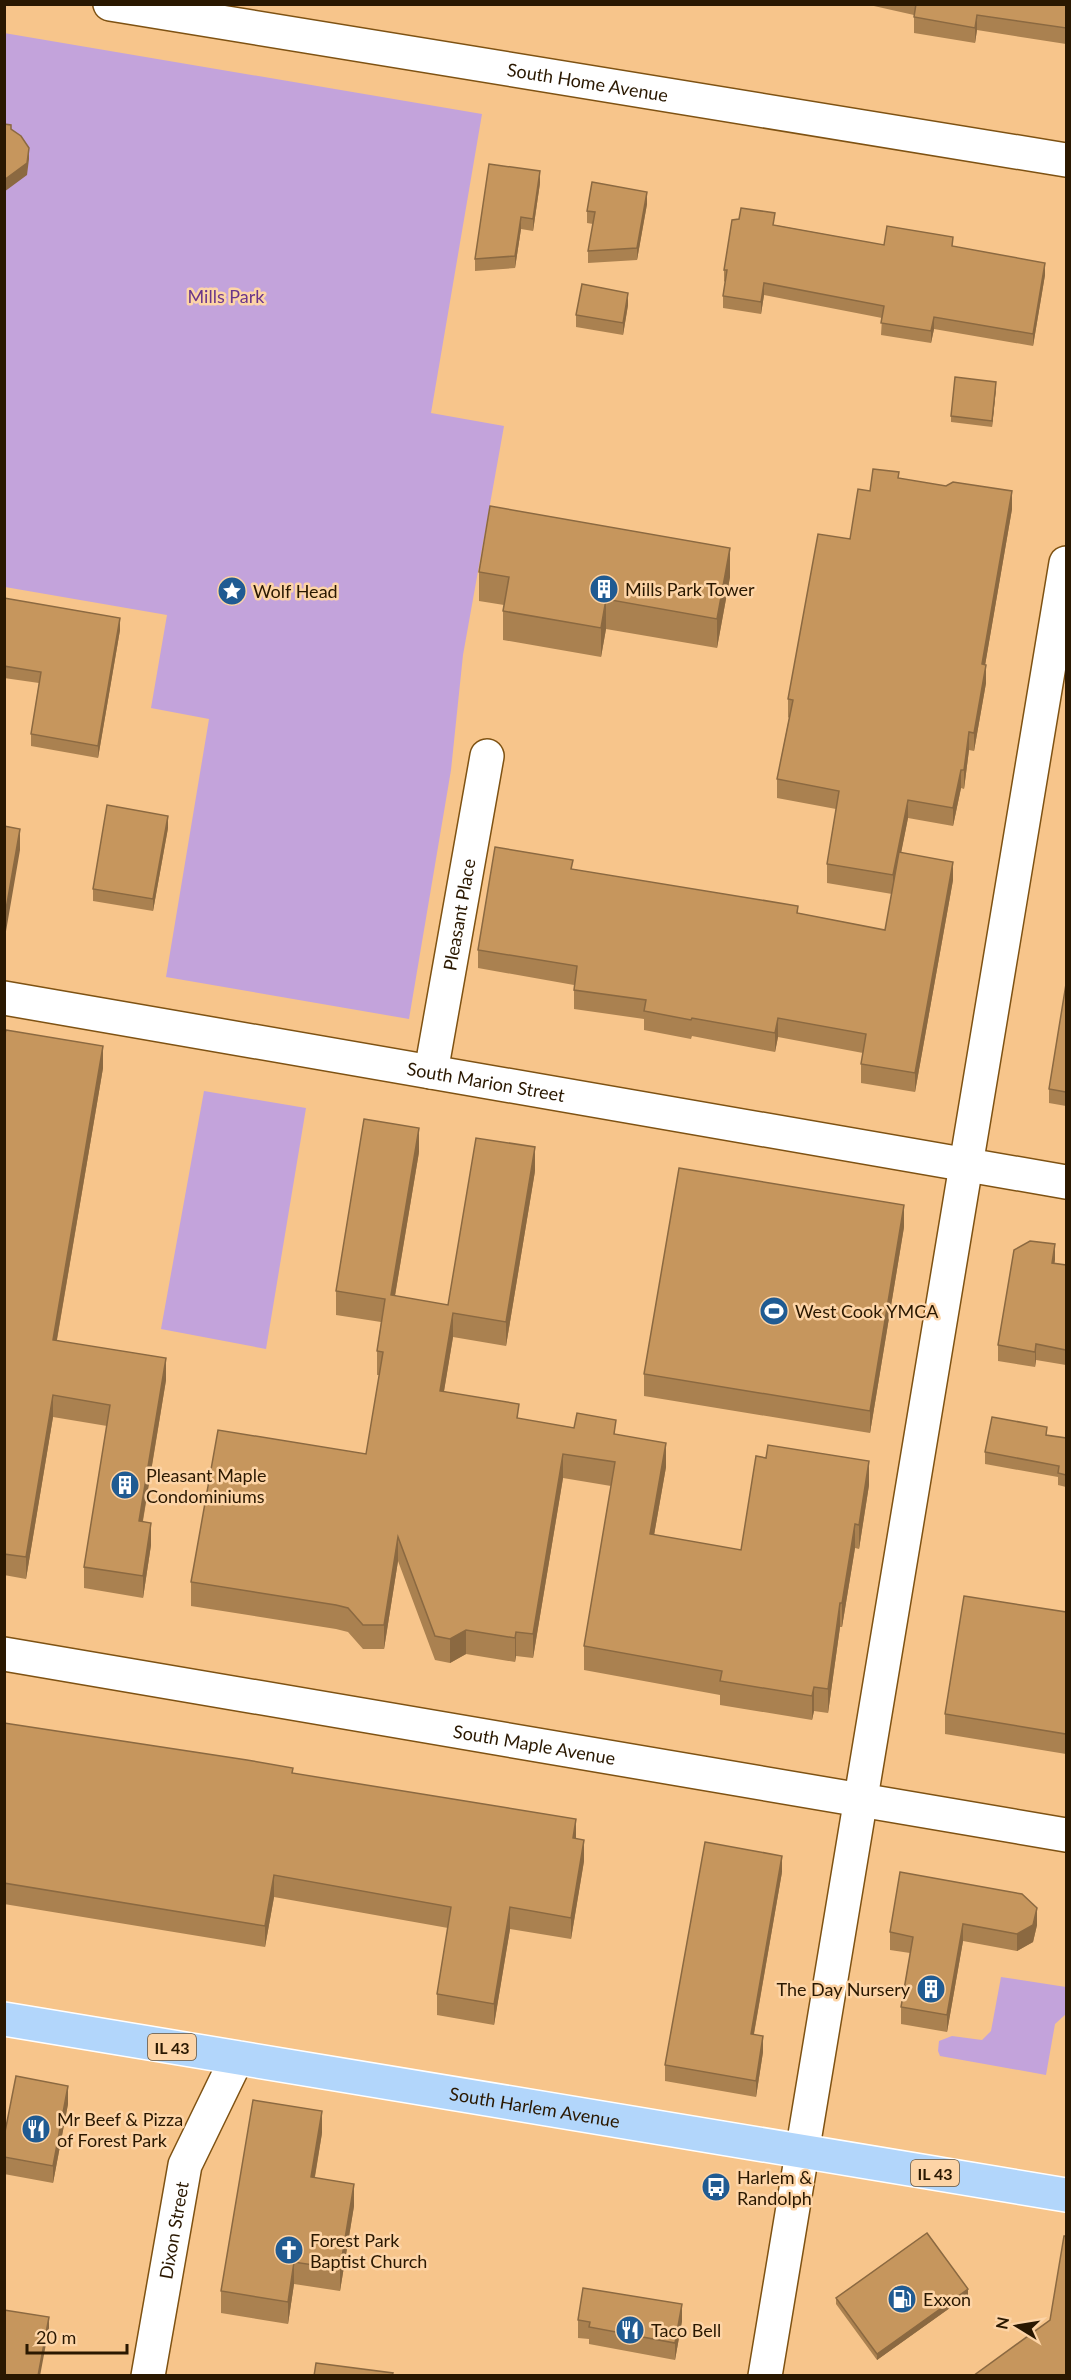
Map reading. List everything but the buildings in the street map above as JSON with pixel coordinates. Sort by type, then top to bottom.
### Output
[{"type":"main road","name":"South Harlem Avenue","points":[[4,2019],[1066,2195]]},
{"type":"street","name":"South Home Avenue","points":[[110,4],[1066,160]]},
{"type":"street","points":[[765,2376],[1066,563]]},
{"type":"street","name":"Pleasant Place","points":[[431,1072],[487,756]]},
{"type":"street","name":"South Marion Street","points":[[4,998],[1066,1182]]},
{"type":"street","name":"South Maple Avenue","points":[[4,1654],[1066,1835]]},
{"type":"street","name":"Dixon Street","points":[[148,2376],[185,2165],[237,2058]]},
{"type":"green space","name":"Mills Park","points":[[4,33],[482,114],[431,413],[504,426],[463,655],[451,770],[409,1019],[166,977],[209,719],[151,708],[167,615],[5,587]]},
{"type":"green space","points":[[204,1091],[306,1108],[266,1349],[161,1329]]},
{"type":"green space","points":[[1001,1977],[1066,1987],[1066,2014],[1055,2024],[1046,2075],[940,2056],[939,2041],[952,2036],[982,2040],[991,2031]]},
{"type":"place","name":"Mills Park Tower","points":[[604,589]]},
{"type":"place","name":"Wolf Head","points":[[232,591]]},
{"type":"place","name":"West Cook YMCA","points":[[774,1311]]},
{"type":"place","name":"Pleasant Maple Condominiums","points":[[125,1485]]},
{"type":"place","name":"The Day Nursery","points":[[931,1989]]},
{"type":"place","name":"Mr Beef & Pizza of Forest Park","points":[[36,2129]]},
{"type":"place","name":"Harlem & Randolph","points":[[716,2187]]},
{"type":"place","name":"Forest Park Baptist Church","points":[[289,2250]]},
{"type":"place","name":"Exxon","points":[[902,2299]]},
{"type":"place","name":"Taco Bell","points":[[630,2330]]}]
